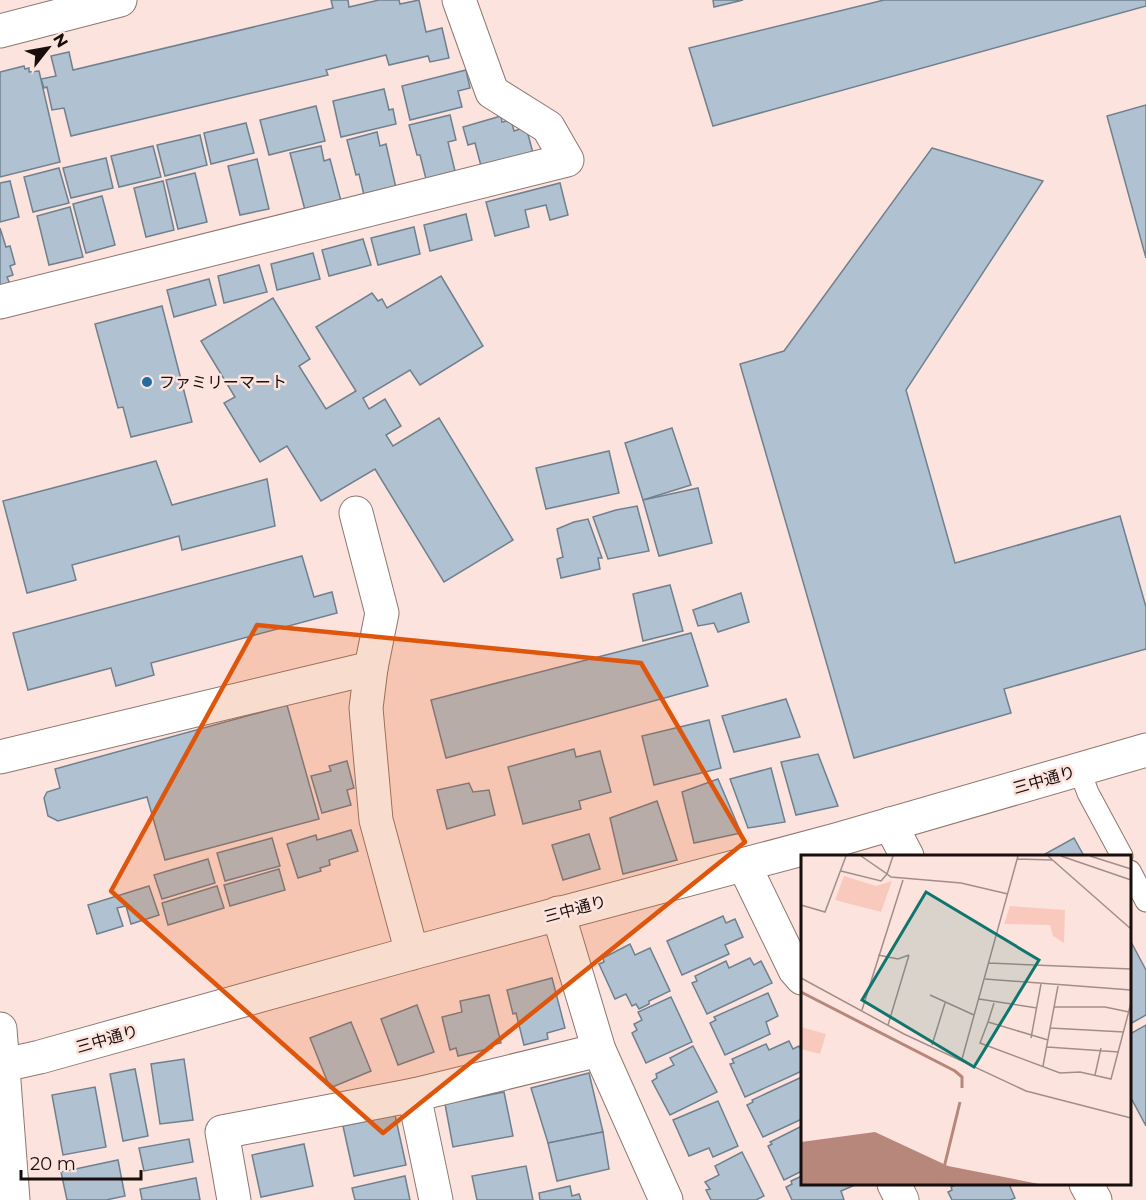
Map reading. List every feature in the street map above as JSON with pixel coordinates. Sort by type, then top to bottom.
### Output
[{"type":"street","points":[[0,32],[120,0]]},
{"type":"street","points":[[0,302],[567,160],[548,127],[492,92],[459,0]]},
{"type":"street","points":[[356,513],[382,613],[366,708],[376,820],[412,953]]},
{"type":"street","points":[[0,757],[371,668]]},
{"type":"street","name":"三中通り","points":[[4,1065],[744,865],[1146,750]]},
{"type":"street","points":[[890,824],[906,855]]},
{"type":"street","points":[[744,865],[795,970],[801,977]]},
{"type":"street","points":[[558,914],[599,1050],[666,1200]]},
{"type":"street","points":[[0,1029],[13,1200]]},
{"type":"street","points":[[234,1200],[222,1132],[414,1095],[599,1050]]},
{"type":"street","points":[[414,1095],[436,1200]]},
{"type":"street","points":[[894,1185],[902,1200]]},
{"type":"street","points":[[1087,1185],[1095,1200]]},
{"type":"lane","points":[[1079,770],[1088,793],[1121,855]]},
{"type":"lane","points":[[1131,873],[1146,902]]},
{"type":"highlighted area","points":[[257,625],[641,663],[745,842],[383,1133],[111,891]]},
{"type":"building","points":[[331,0],[348,0],[349,7],[379,0],[399,0],[400,4],[419,0],[426,32],[442,28],[449,58],[430,62],[428,56],[389,65],[386,55],[326,70],[328,75],[71,136],[64,108],[52,110],[47,87],[44,88],[41,79],[56,76],[51,56],[69,52],[73,70],[333,8]]},
{"type":"building","points":[[713,0],[743,0],[714,7]]},
{"type":"building","points":[[884,0],[1146,0],[1146,6],[713,126],[689,48]]},
{"type":"building","points":[[24,66],[25,69],[29,68],[29,72],[39,71],[60,162],[0,177],[0,72]]},
{"type":"building","points":[[466,70],[470,88],[458,91],[462,107],[410,120],[402,86]]},
{"type":"building","points":[[384,89],[389,110],[393,109],[396,124],[341,137],[333,101]]},
{"type":"building","points":[[1146,105],[1146,258],[1107,116]]},
{"type":"building","points":[[316,106],[325,141],[269,155],[260,120]]},
{"type":"building","points":[[450,115],[456,140],[448,142],[455,171],[426,179],[409,125]]},
{"type":"building","points":[[501,116],[502,122],[511,120],[514,131],[526,127],[533,153],[481,166],[475,143],[468,145],[463,127]]},
{"type":"building","points":[[246,123],[254,153],[211,164],[204,133]]},
{"type":"building","points":[[377,132],[380,146],[386,144],[396,188],[364,195],[347,140]]},
{"type":"building","points":[[200,135],[207,165],[165,176],[157,145]]},
{"type":"building","points":[[153,146],[161,177],[119,187],[111,156]]},
{"type":"building","points":[[321,146],[324,161],[330,159],[341,201],[305,210],[290,153]]},
{"type":"building","points":[[932,148],[1043,181],[906,390],[955,563],[1120,516],[1146,607],[1146,649],[1004,689],[1011,713],[854,758],[740,364],[784,351]]},
{"type":"building","points":[[106,158],[113,188],[71,198],[63,168]]},
{"type":"building","points":[[257,159],[269,209],[240,215],[228,166]]},
{"type":"building","points":[[59,168],[69,203],[33,212],[24,177]]},
{"type":"building","points":[[195,173],[207,222],[178,229],[166,180]]},
{"type":"building","points":[[10,181],[19,217],[0,222],[0,183]]},
{"type":"building","points":[[163,181],[174,230],[146,237],[134,188]]},
{"type":"building","points":[[560,183],[568,215],[550,220],[546,205],[525,210],[529,227],[495,236],[486,202]]},
{"type":"building","points":[[102,196],[115,245],[86,253],[73,204]]},
{"type":"building","points":[[70,207],[83,257],[49,265],[37,216]]},
{"type":"building","points":[[466,214],[472,240],[430,251],[424,225]]},
{"type":"building","points":[[414,227],[420,254],[378,265],[371,238]]},
{"type":"building","points":[[0,228],[6,247],[10,246],[15,264],[10,266],[13,275],[7,277],[10,284],[0,287]]},
{"type":"building","points":[[363,239],[371,265],[329,276],[322,250]]},
{"type":"building","points":[[313,253],[320,279],[277,290],[271,264]]},
{"type":"building","points":[[259,265],[267,292],[224,303],[218,276]]},
{"type":"building","points":[[441,276],[483,346],[420,385],[410,370],[363,398],[369,409],[385,399],[401,426],[386,435],[393,446],[439,418],[513,540],[444,582],[375,469],[321,501],[287,446],[260,462],[224,403],[235,397],[201,341],[273,298],[310,359],[299,366],[326,409],[356,391],[316,327],[372,293],[378,301],[382,299],[387,308]]},
{"type":"building","points":[[209,279],[216,305],[174,317],[167,290]]},
{"type":"building","points":[[162,306],[192,422],[131,437],[123,407],[118,408],[95,324]]},
{"type":"building","points":[[672,428],[691,485],[643,500],[625,443]]},
{"type":"building","points":[[609,451],[619,493],[546,509],[536,468]]},
{"type":"building","points":[[156,461],[172,505],[267,479],[275,526],[182,550],[179,536],[72,565],[76,580],[27,593],[3,501]]},
{"type":"building","points":[[698,488],[712,543],[659,556],[643,500]]},
{"type":"building","points":[[637,506],[649,551],[608,559],[593,517]]},
{"type":"building","points":[[588,519],[602,558],[598,558],[600,569],[561,578],[557,559],[563,557],[557,529]]},
{"type":"building","points":[[302,556],[314,597],[332,592],[337,613],[151,663],[154,675],[116,686],[111,668],[28,690],[13,633]]},
{"type":"building","points":[[670,585],[683,631],[643,641],[633,594]]},
{"type":"building","points":[[741,593],[749,622],[718,632],[714,623],[698,626],[693,610]]},
{"type":"building","points":[[691,633],[708,686],[446,758],[431,700]]},
{"type":"building","points":[[786,699],[800,737],[734,752],[722,716]]},
{"type":"building","points":[[287,705],[319,819],[165,860],[147,797],[58,821],[48,816],[44,798],[47,792],[60,788],[55,769]]},
{"type":"building","points":[[709,720],[721,768],[654,785],[642,736]]},
{"type":"building","points":[[574,749],[576,757],[600,751],[611,792],[579,801],[581,809],[523,824],[508,767]]},
{"type":"building","points":[[818,754],[838,806],[796,815],[781,762]]},
{"type":"building","points":[[347,761],[354,788],[347,790],[351,805],[322,813],[311,776],[331,771],[329,766]]},
{"type":"building","points":[[771,768],[785,822],[748,828],[730,779]]},
{"type":"building","points":[[718,779],[741,833],[694,843],[682,792]]},
{"type":"building","points":[[469,783],[473,792],[489,790],[495,815],[447,829],[437,790]]},
{"type":"building","points":[[657,801],[677,860],[623,874],[610,818]]},
{"type":"building","points":[[351,830],[358,851],[329,860],[330,865],[320,868],[321,871],[298,878],[287,844],[316,835],[317,840]]},
{"type":"building","points":[[589,834],[600,869],[563,880],[552,845]]},
{"type":"building","points":[[272,838],[280,866],[225,881],[217,853]]},
{"type":"building","points":[[1074,838],[1083,855],[1046,855]]},
{"type":"building","points":[[208,859],[215,883],[162,899],[154,875]]},
{"type":"building","points":[[279,869],[285,890],[230,906],[224,885]]},
{"type":"building","points":[[149,886],[159,915],[131,924],[126,906],[117,908],[123,926],[97,934],[88,905]]},
{"type":"building","points":[[217,886],[224,908],[168,925],[162,903]]},
{"type":"building","points":[[723,916],[726,923],[735,919],[743,937],[725,945],[729,954],[682,975],[667,941]]},
{"type":"building","points":[[1131,942],[1146,970],[1146,1015],[1131,1023]]},
{"type":"building","points":[[630,944],[635,955],[650,948],[670,991],[649,1001],[649,1004],[639,1009],[636,1004],[632,1006],[626,994],[615,999],[599,964],[604,962],[603,958]]},
{"type":"building","points":[[750,958],[754,965],[761,961],[772,983],[707,1014],[692,983],[697,981],[695,976],[726,961],[729,968]]},
{"type":"building","points":[[552,978],[565,1028],[547,1033],[548,1039],[524,1045],[516,1013],[513,1014],[507,990]]},
{"type":"building","points":[[768,993],[778,1016],[766,1022],[770,1034],[725,1055],[710,1023],[716,1020],[714,1017]]},
{"type":"building","points":[[489,995],[501,1043],[491,1045],[492,1048],[458,1056],[456,1048],[450,1050],[442,1017],[462,1012],[460,1001]]},
{"type":"building","points":[[671,997],[692,1042],[646,1063],[632,1033],[637,1030],[634,1024],[642,1020],[638,1012]]},
{"type":"building","points":[[417,1005],[434,1052],[398,1065],[381,1019]]},
{"type":"building","points":[[351,1022],[371,1071],[330,1088],[310,1038]]},
{"type":"building","points":[[1146,1025],[1146,1126],[1131,1098],[1131,1033]]},
{"type":"building","points":[[789,1041],[793,1049],[799,1046],[801,1071],[745,1097],[730,1064],[734,1063],[732,1059],[766,1044],[769,1050]]},
{"type":"building","points":[[693,1046],[717,1092],[670,1115],[652,1081],[657,1078],[656,1074],[674,1065],[670,1058]]},
{"type":"building","points":[[184,1059],[193,1120],[160,1124],[151,1064]]},
{"type":"building","points":[[135,1069],[148,1136],[123,1141],[110,1074]]},
{"type":"building","points":[[589,1073],[603,1132],[548,1143],[531,1088]]},
{"type":"building","points":[[801,1077],[801,1119],[763,1137],[747,1105],[753,1102],[752,1100]]},
{"type":"building","points":[[95,1087],[106,1147],[63,1155],[52,1095]]},
{"type":"building","points":[[504,1092],[513,1136],[453,1147],[445,1104]]},
{"type":"building","points":[[718,1101],[738,1146],[713,1157],[709,1148],[689,1156],[673,1120]]},
{"type":"building","points":[[395,1115],[406,1165],[354,1176],[343,1126]]},
{"type":"building","points":[[801,1126],[801,1172],[784,1180],[768,1146],[772,1144],[770,1142]]},
{"type":"building","points":[[603,1132],[609,1169],[557,1181],[548,1143]]},
{"type":"building","points":[[189,1139],[193,1162],[144,1171],[139,1148]]},
{"type":"building","points":[[304,1144],[313,1186],[261,1197],[252,1155]]},
{"type":"building","points":[[742,1152],[764,1196],[756,1200],[711,1200],[706,1190],[710,1189],[705,1182],[719,1175],[715,1166]]},
{"type":"building","points":[[118,1160],[125,1196],[106,1200],[67,1200],[61,1172]]},
{"type":"building","points":[[526,1166],[533,1200],[477,1200],[472,1176]]},
{"type":"building","points":[[405,1176],[410,1200],[355,1200],[352,1188]]},
{"type":"building","points":[[801,1176],[801,1185],[855,1185],[841,1191],[844,1200],[792,1200],[786,1187],[792,1184],[791,1181]]},
{"type":"building","points":[[196,1178],[200,1200],[142,1200],[140,1189]]},
{"type":"building","points":[[956,1185],[1009,1185],[1015,1198],[1010,1200],[952,1200],[948,1192],[952,1190],[951,1187]]},
{"type":"building","points":[[570,1186],[572,1196],[579,1194],[581,1200],[540,1200],[539,1193]]},
{"type":"place","name":"ファミリーマート","points":[[147,382]]}]
